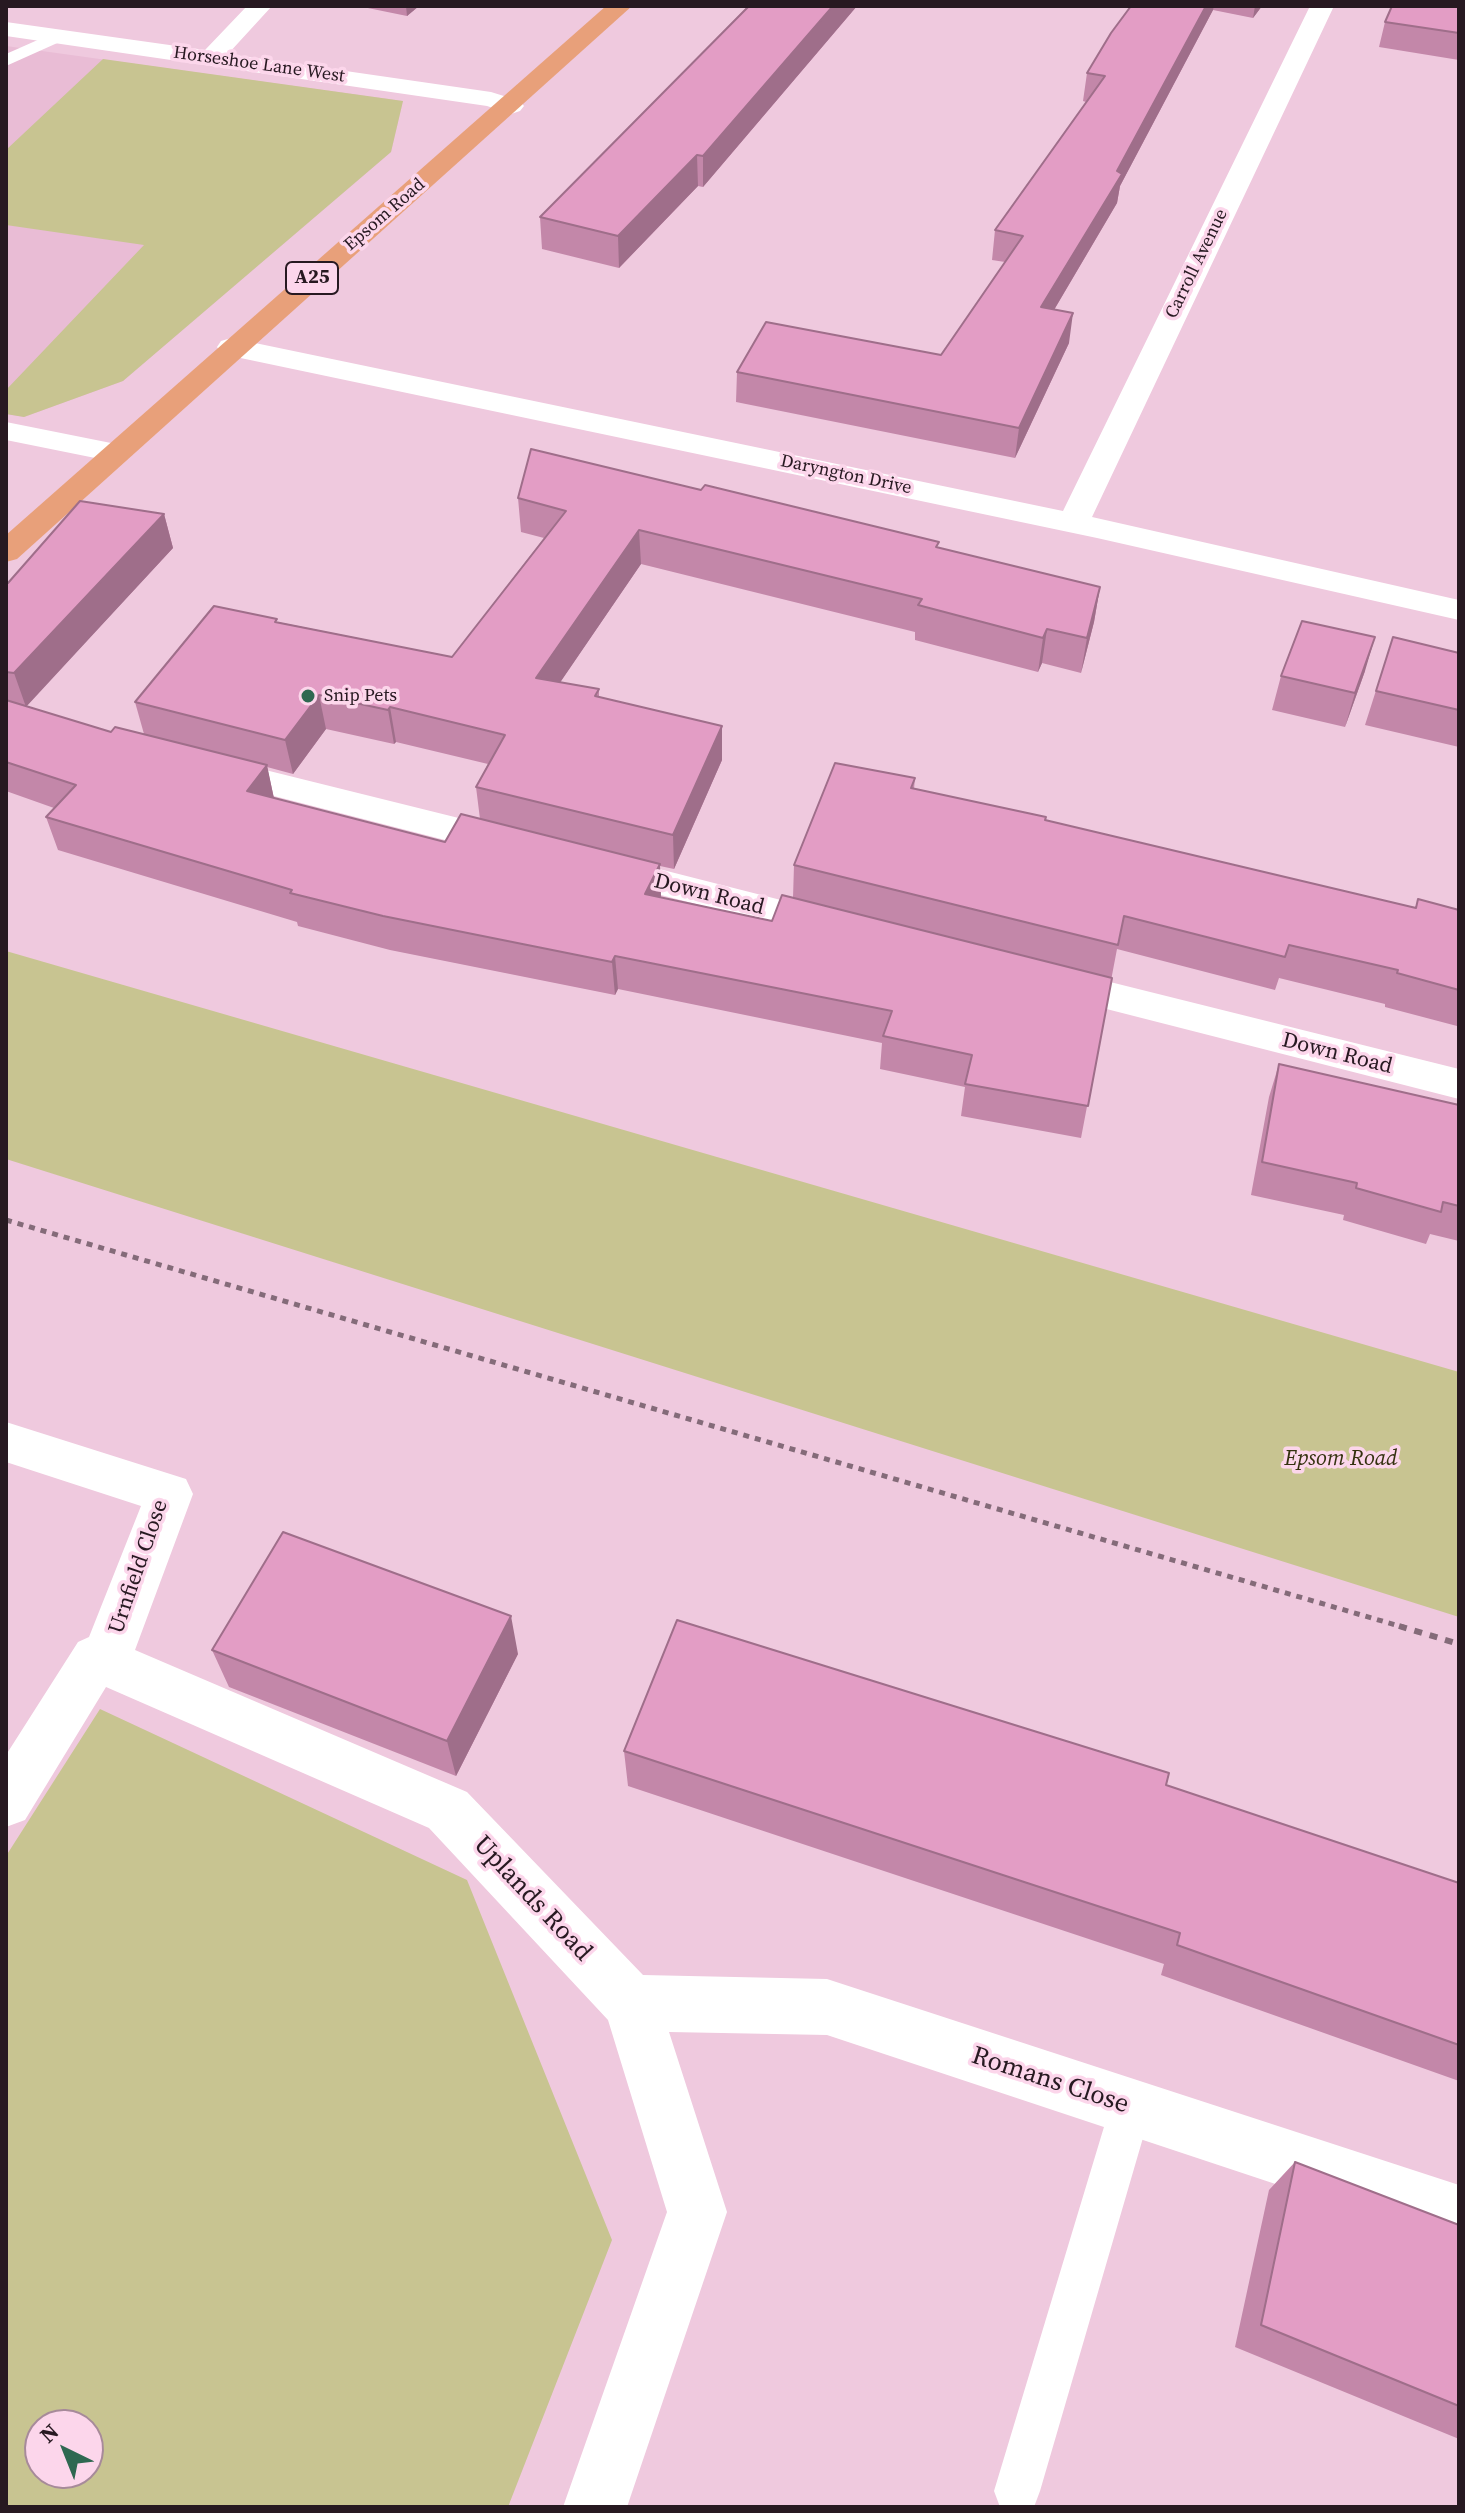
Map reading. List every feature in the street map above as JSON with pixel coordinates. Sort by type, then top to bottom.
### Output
[{"type":"main road","name":"Epsom Road","points":[[6,552],[231,347],[511,106],[620,6]]},
{"type":"street","points":[[212,57],[260,6]]},
{"type":"street","name":"Carroll Avenue","points":[[1073,523],[1322,6]]},
{"type":"street","name":"Horseshoe Lane West","points":[[6,29],[491,99],[511,106]]},
{"type":"street","name":"Daryngton Drive","points":[[231,347],[1073,523],[1459,610]]},
{"type":"street","points":[[6,431],[115,453]]},
{"type":"street","name":"Down Road","points":[[176,759],[872,936]]},
{"type":"street","name":"Down Road","points":[[1011,971],[1459,1084]]},
{"type":"street","name":"Urnfield Close","points":[[6,1442],[169,1494],[105,1662]]},
{"type":"street","points":[[6,1802],[96,1658],[105,1662]]},
{"type":"street","name":"Uplands Road","points":[[105,1662],[448,1810],[631,2003],[697,2212],[595,2507]]},
{"type":"street","name":"Romans Close","points":[[631,2003],[827,2007],[1459,2215]]},
{"type":"lane","points":[[6,61],[58,36]]},
{"type":"lane","points":[[1017,2491],[1131,2107]]},
{"type":"path","points":[[6,1220],[1459,1644]]},
{"type":"shaded area","points":[[6,46],[403,101],[391,152],[123,381],[24,417],[6,414]]},
{"type":"green space","points":[[103,59],[403,101],[391,152],[123,381],[24,417],[6,414],[6,390],[144,245],[6,225],[6,150]]},
{"type":"green space","name":"Epsom Road","points":[[6,951],[1459,1372],[1459,1617],[6,1159]]},
{"type":"green space","points":[[100,1709],[467,1880],[612,2240],[508,2507],[6,2507],[6,1856]]},
{"type":"building","points":[[749,6],[833,6],[703,156],[697,155],[618,236],[540,217]]},
{"type":"building","points":[[1131,6],[1206,6],[1117,171],[1122,174],[1041,307],[1073,313],[1019,428],[737,372],[766,322],[941,355],[1023,236],[995,230],[1105,76],[1087,73]]},
{"type":"building","points":[[1392,6],[1459,6],[1459,33],[1385,22]]},
{"type":"building","points":[[531,449],[701,490],[705,485],[939,542],[936,547],[1100,587],[1087,638],[1047,629],[1043,638],[918,605],[922,599],[639,530],[536,678],[599,689],[595,696],[722,726],[673,835],[476,787],[505,735],[390,707],[388,710],[319,695],[285,740],[135,702],[214,606],[277,619],[275,622],[452,657],[566,511],[518,498]]},
{"type":"building","points":[[80,501],[164,514],[14,673],[6,672],[6,583]]},
{"type":"building","points":[[1302,621],[1375,637],[1355,693],[1281,676]]},
{"type":"building","points":[[1393,637],[1459,653],[1459,710],[1376,691]]},
{"type":"building","points":[[6,700],[111,732],[115,727],[267,765],[247,791],[445,842],[461,814],[660,864],[645,894],[772,921],[782,895],[1112,978],[1088,1106],[965,1084],[972,1055],[883,1036],[892,1011],[615,956],[612,962],[383,916],[290,893],[292,890],[46,817],[76,785],[6,762]]},
{"type":"building","points":[[835,763],[915,778],[911,788],[1046,817],[1045,820],[1416,908],[1418,899],[1459,910],[1459,990],[1397,973],[1398,970],[1289,945],[1285,957],[1124,916],[1118,945],[794,865]]},
{"type":"building","points":[[1279,1064],[1459,1105],[1459,1206],[1443,1202],[1441,1212],[1356,1188],[1357,1183],[1262,1162]]},
{"type":"building","points":[[283,1532],[511,1616],[447,1741],[212,1650]]},
{"type":"building","points":[[677,1620],[1169,1773],[1166,1785],[1459,1883],[1459,2045],[1177,1945],[1180,1933],[624,1751]]},
{"type":"building","points":[[1295,2162],[1459,2225],[1459,2406],[1261,2325]]},
{"type":"place","name":"Snip Pets","points":[[308,696]]}]
